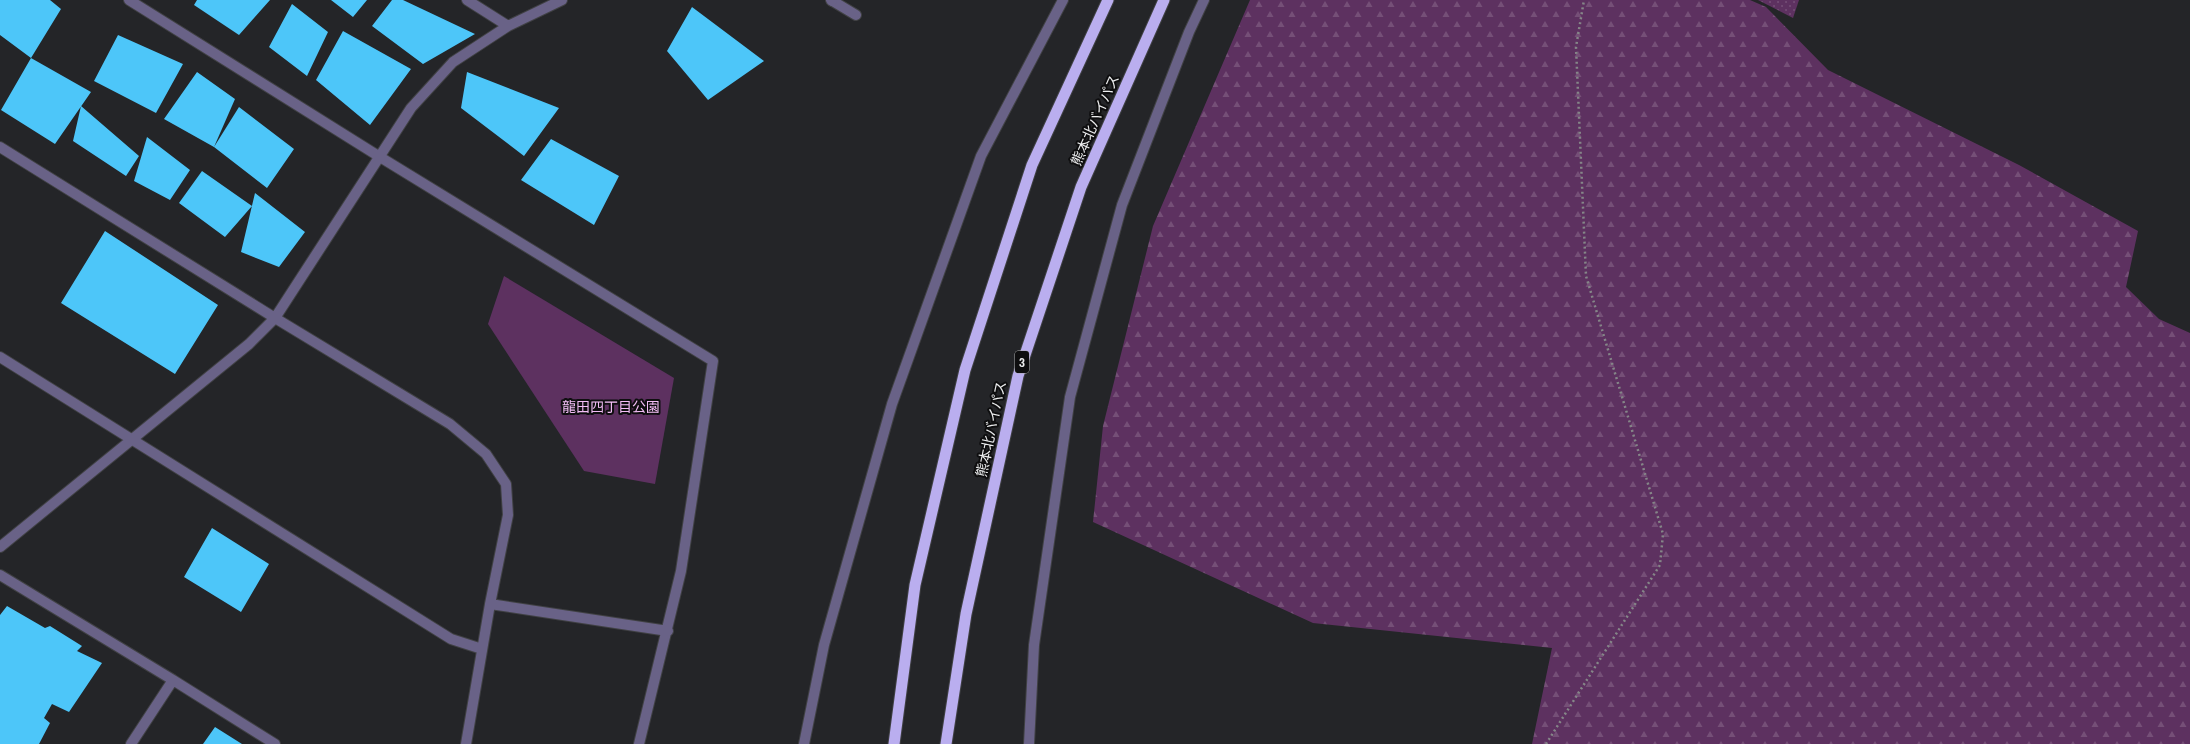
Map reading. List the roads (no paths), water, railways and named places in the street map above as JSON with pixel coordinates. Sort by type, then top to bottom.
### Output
[{"type":"highway","points":[[894,744],[915,585],[965,370],[1032,165],[1108,0]]},
{"type":"highway","name":"熊本北バイパス","points":[[946,744],[966,614],[1018,376],[1081,187],[1164,0]]},
{"type":"street","points":[[129,0],[380,157],[713,362],[681,571],[668,630],[639,744]]},
{"type":"street","points":[[467,0],[508,26]]},
{"type":"street","points":[[0,547],[249,344],[275,318],[411,108],[453,62],[508,26],[562,0]]},
{"type":"street","points":[[832,0],[856,15]]},
{"type":"street","points":[[804,744],[824,645],[895,397],[981,156],[1063,0]]},
{"type":"street","points":[[1029,744],[1034,645],[1070,397],[1122,205],[1189,32],[1204,0]]},
{"type":"street","points":[[0,147],[275,318],[450,424],[486,454],[506,484],[508,515],[490,604],[466,744]]},
{"type":"street","points":[[0,357],[451,639],[482,649]]},
{"type":"street","points":[[0,574],[275,744]]},
{"type":"street","points":[[490,604],[668,630]]},
{"type":"street","points":[[131,744],[173,680]]},
{"type":"park label","name":"龍田四丁目公園","points":[[611,407]]}]
